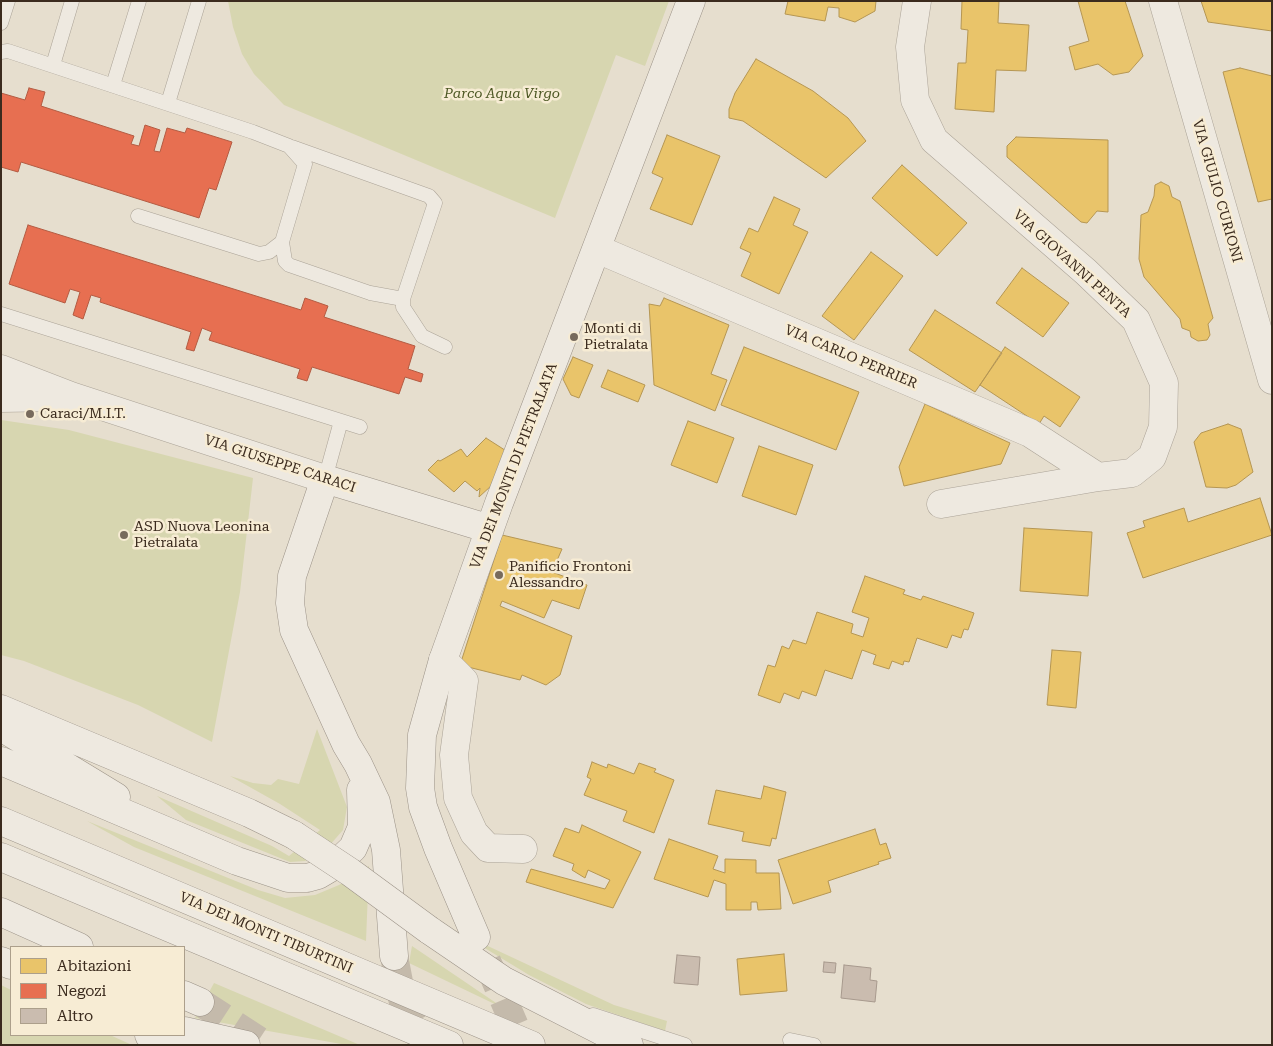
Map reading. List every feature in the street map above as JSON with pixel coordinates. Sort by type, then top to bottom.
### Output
[{"type":"street","name":"VIA DEI MONTI DI PIETRALATA","points":[[476,937],[428,822],[420,788],[422,735],[443,660],[490,529],[691,1]]},
{"type":"street","name":"VIA GIOVANNI PENTA","points":[[917,1],[910,46],[915,100],[934,140],[1086,272],[1136,320],[1164,383],[1162,427],[1152,456],[1132,474],[1098,477],[941,504]]},
{"type":"street","name":"VIA GIULIO CURIONI","points":[[1163,1],[1272,380]]},
{"type":"street","name":"VIA CARLO PERRIER","points":[[597,249],[1030,433],[1098,477]]},
{"type":"street","name":"VIA GIUSEPPE CARACI","points":[[1,369],[71,396],[325,479],[490,529]]},
{"type":"street","name":"VIA GIUSEPPE CARACI","points":[[1,398],[71,396]]},
{"type":"street","points":[[325,479],[292,576],[290,603],[294,630],[346,744],[373,793],[382,824],[394,956]]},
{"type":"street","points":[[443,660],[464,681],[454,756],[458,798],[474,833],[488,848],[523,849]]},
{"type":"street","points":[[1,708],[248,813],[294,836],[350,872],[488,971],[534,997],[629,1045]]},
{"type":"street","points":[[1,727],[178,837]]},
{"type":"street","points":[[1,761],[236,862],[279,876],[308,878],[327,871],[353,848],[362,827],[363,811],[360,786],[346,744]]},
{"type":"street","name":"VIA DEI MONTI TIBURTINI","points":[[1,821],[531,1045]]},
{"type":"street","points":[[1,857],[449,1045]]},
{"type":"street","points":[[1,912],[77,946]]},
{"type":"street","points":[[185,1031],[246,1045]]},
{"type":"street","points":[[151,1036],[166,1045]]},
{"type":"lane","points":[[1,23],[8,1]]},
{"type":"lane","points":[[53,66],[72,1]]},
{"type":"lane","points":[[112,84],[139,1]]},
{"type":"lane","points":[[168,103],[199,1]]},
{"type":"lane","points":[[1,52],[8,51],[112,84],[429,196],[435,203],[403,299],[403,307],[422,336],[445,348]]},
{"type":"lane","points":[[289,146],[306,164],[282,242],[285,260],[290,265]]},
{"type":"lane","points":[[138,216],[258,254],[370,293],[403,299]]},
{"type":"lane","points":[[258,254],[269,252],[282,242]]},
{"type":"lane","points":[[1,314],[360,427]]},
{"type":"lane","points":[[325,479],[341,421]]},
{"type":"lane","points":[[534,997],[685,1045]]},
{"type":"lane","points":[[790,1040],[814,1045]]},
{"type":"green space","name":"Parco Aqua Virgo","points":[[228,1],[669,1],[645,66],[616,55],[555,218],[284,105],[254,74],[242,54],[233,27]]},
{"type":"green space","name":"ASD Nuova Leonina Pietralata","points":[[1,420],[69,430],[253,478],[240,592],[212,742],[138,705],[24,661],[1,655]]},
{"type":"green space","points":[[317,729],[347,807],[343,830],[329,846],[305,861],[290,862],[186,820],[157,796],[272,846],[289,856],[320,830],[280,804],[230,776],[253,783],[271,785],[278,779],[299,784]]},
{"type":"green space","points":[[87,821],[258,890],[285,898],[315,895],[339,885],[369,866],[366,941],[134,847]]},
{"type":"green space","points":[[460,933],[614,1005],[667,1021],[665,1031],[586,1004],[529,975]]},
{"type":"green space","points":[[412,946],[505,1009],[409,963]]},
{"type":"green space","points":[[214,983],[360,1045],[347,1045],[195,1018]]},
{"type":"green space","points":[[1,985],[10,990],[10,1036],[112,1036],[132,1045],[1,1045]]},
{"type":"building: Abitazioni","points":[[788,1],[876,1],[875,11],[855,22],[839,17],[839,8],[828,7],[825,21],[785,14]]},
{"type":"building: Abitazioni","points":[[962,1],[999,1],[998,23],[1029,25],[1026,71],[996,70],[994,112],[955,109],[958,63],[966,63],[968,30],[961,29]]},
{"type":"building: Abitazioni","points":[[1078,1],[1125,1],[1143,56],[1129,72],[1113,75],[1098,64],[1075,70],[1069,47],[1089,41]]},
{"type":"building: Abitazioni","points":[[1201,1],[1272,1],[1272,31],[1208,22]]},
{"type":"building: Abitazioni","points":[[756,59],[813,91],[848,118],[866,141],[826,178],[743,121],[729,118],[729,109],[735,93]]},
{"type":"building: Abitazioni","points":[[1240,68],[1272,76],[1272,199],[1258,202],[1223,72]]},
{"type":"building: Abitazioni","points":[[667,135],[720,156],[692,225],[650,209],[663,178],[652,173]]},
{"type":"building: Abitazioni","points":[[1016,137],[1108,140],[1108,212],[1097,211],[1087,223],[1081,222],[1007,157],[1007,146]]},
{"type":"building: Abitazioni","points":[[902,165],[967,223],[937,256],[872,198]]},
{"type":"building: Abitazioni","points":[[1161,182],[1169,186],[1172,197],[1180,201],[1213,318],[1208,324],[1210,335],[1207,340],[1198,341],[1191,337],[1190,331],[1182,328],[1180,319],[1144,277],[1139,259],[1141,215],[1148,212],[1154,196],[1155,185]]},
{"type":"building: Abitazioni","points":[[774,197],[800,209],[793,225],[808,232],[779,294],[741,276],[751,253],[740,248],[749,228],[758,232]]},
{"type":"building: Abitazioni","points":[[871,252],[903,276],[854,340],[822,316]]},
{"type":"building: Abitazioni","points":[[1022,268],[1069,303],[1043,337],[996,303]]},
{"type":"building: Abitazioni","points":[[664,298],[729,325],[711,374],[727,380],[715,411],[654,385],[649,304],[660,306]]},
{"type":"building: Abitazioni","points":[[935,310],[1002,353],[975,392],[909,350]]},
{"type":"building: Abitazioni","points":[[744,347],[859,392],[836,450],[721,405]]},
{"type":"building: Abitazioni","points":[[1005,347],[1080,397],[1060,427],[1044,416],[1039,424],[980,385]]},
{"type":"building: Abitazioni","points":[[573,357],[593,365],[579,398],[571,395],[563,379]]},
{"type":"building: Abitazioni","points":[[608,370],[645,385],[638,402],[601,387]]},
{"type":"building: Abitazioni","points":[[925,404],[1010,443],[1001,464],[904,486],[899,467]]},
{"type":"building: Abitazioni","points":[[688,421],[734,438],[717,483],[671,465]]},
{"type":"building: Abitazioni","points":[[1228,424],[1241,429],[1253,472],[1236,485],[1227,488],[1206,487],[1194,442],[1201,433]]},
{"type":"building: Abitazioni","points":[[486,438],[511,454],[504,474],[479,497],[480,488],[477,491],[465,481],[454,492],[428,470],[438,460],[440,461],[461,449],[467,457]]},
{"type":"building: Abitazioni","points":[[759,446],[813,465],[796,515],[742,496]]},
{"type":"building: Abitazioni","points":[[1260,498],[1272,535],[1143,578],[1127,533],[1145,527],[1143,521],[1184,508],[1188,522]]},
{"type":"building: Abitazioni","points":[[1024,528],[1092,532],[1088,596],[1020,591]]},
{"type":"building: Abitazioni","points":[[502,535],[562,549],[552,572],[587,585],[579,609],[552,600],[544,618],[502,601],[500,606],[572,636],[560,675],[546,685],[522,675],[520,680],[460,665]]},
{"type":"building: Abitazioni","points":[[865,576],[905,590],[903,594],[921,600],[923,596],[974,613],[968,630],[964,629],[961,638],[952,635],[947,648],[917,638],[909,662],[904,661],[903,665],[892,661],[889,669],[873,664],[876,655],[862,650],[852,679],[825,670],[816,696],[802,691],[799,699],[784,693],[780,703],[758,695],[768,665],[775,667],[782,646],[789,649],[793,640],[806,644],[817,612],[853,624],[851,633],[863,637],[869,618],[852,612]]},
{"type":"building: Abitazioni","points":[[1052,650],[1081,652],[1076,708],[1047,705]]},
{"type":"building: Abitazioni","points":[[592,762],[607,768],[608,764],[634,774],[639,763],[656,769],[654,772],[674,780],[654,833],[623,821],[627,811],[584,795],[591,779],[587,777]]},
{"type":"building: Abitazioni","points":[[764,786],[786,792],[776,839],[772,838],[770,846],[742,841],[744,832],[708,824],[716,790],[761,799]]},
{"type":"building: Abitazioni","points":[[582,825],[641,852],[613,908],[526,882],[531,869],[605,889],[610,880],[588,870],[585,878],[572,870],[574,864],[553,856],[565,828],[579,833]]},
{"type":"building: Abitazioni","points":[[875,829],[880,845],[886,843],[891,858],[878,862],[879,864],[828,881],[831,892],[793,904],[778,860]]},
{"type":"building: Abitazioni","points":[[669,839],[718,856],[713,869],[725,873],[725,859],[756,860],[756,873],[779,873],[781,909],[758,910],[757,902],[751,902],[751,910],[726,910],[726,884],[714,880],[708,897],[654,879]]},
{"type":"building: Abitazioni","points":[[784,954],[787,991],[740,995],[737,959]]},
{"type":"building: Negozi","points":[[29,88],[45,92],[41,106],[134,136],[131,144],[139,146],[145,125],[160,130],[154,151],[160,152],[167,128],[185,133],[187,128],[232,142],[216,190],[209,188],[199,218],[21,162],[18,172],[1,167],[1,93],[25,100]]},
{"type":"building: Negozi","points":[[28,225],[301,310],[305,298],[328,306],[324,317],[415,346],[408,369],[423,374],[421,382],[405,377],[399,394],[312,367],[307,381],[297,378],[300,369],[209,340],[212,332],[202,328],[194,351],[186,349],[191,332],[100,302],[101,298],[91,295],[83,319],[73,315],[80,292],[70,289],[65,303],[9,284]]},
{"type":"building: Altro","points":[[677,955],[700,957],[698,985],[674,983]]},
{"type":"building: Altro","points":[[824,962],[836,963],[835,973],[823,972]]},
{"type":"building: Altro","points":[[844,965],[871,968],[870,980],[877,981],[875,1002],[841,998]]},
{"type":"tunnel","points":[[394,956],[403,1003],[424,1045]]},
{"type":"tunnel","points":[[487,961],[523,1045]]},
{"type":"tunnel","points":[[200,1002],[266,1045]]},
{"type":"place","name":"Monti di Pietralata","points":[[574,337]]},
{"type":"place","name":"Caraci/M.I.T.","points":[[30,414]]},
{"type":"place","name":"ASD Nuova Leonina Pietralata","points":[[124,535]]},
{"type":"place","name":"Panificio Frontoni Alessandro","points":[[499,575]]}]
